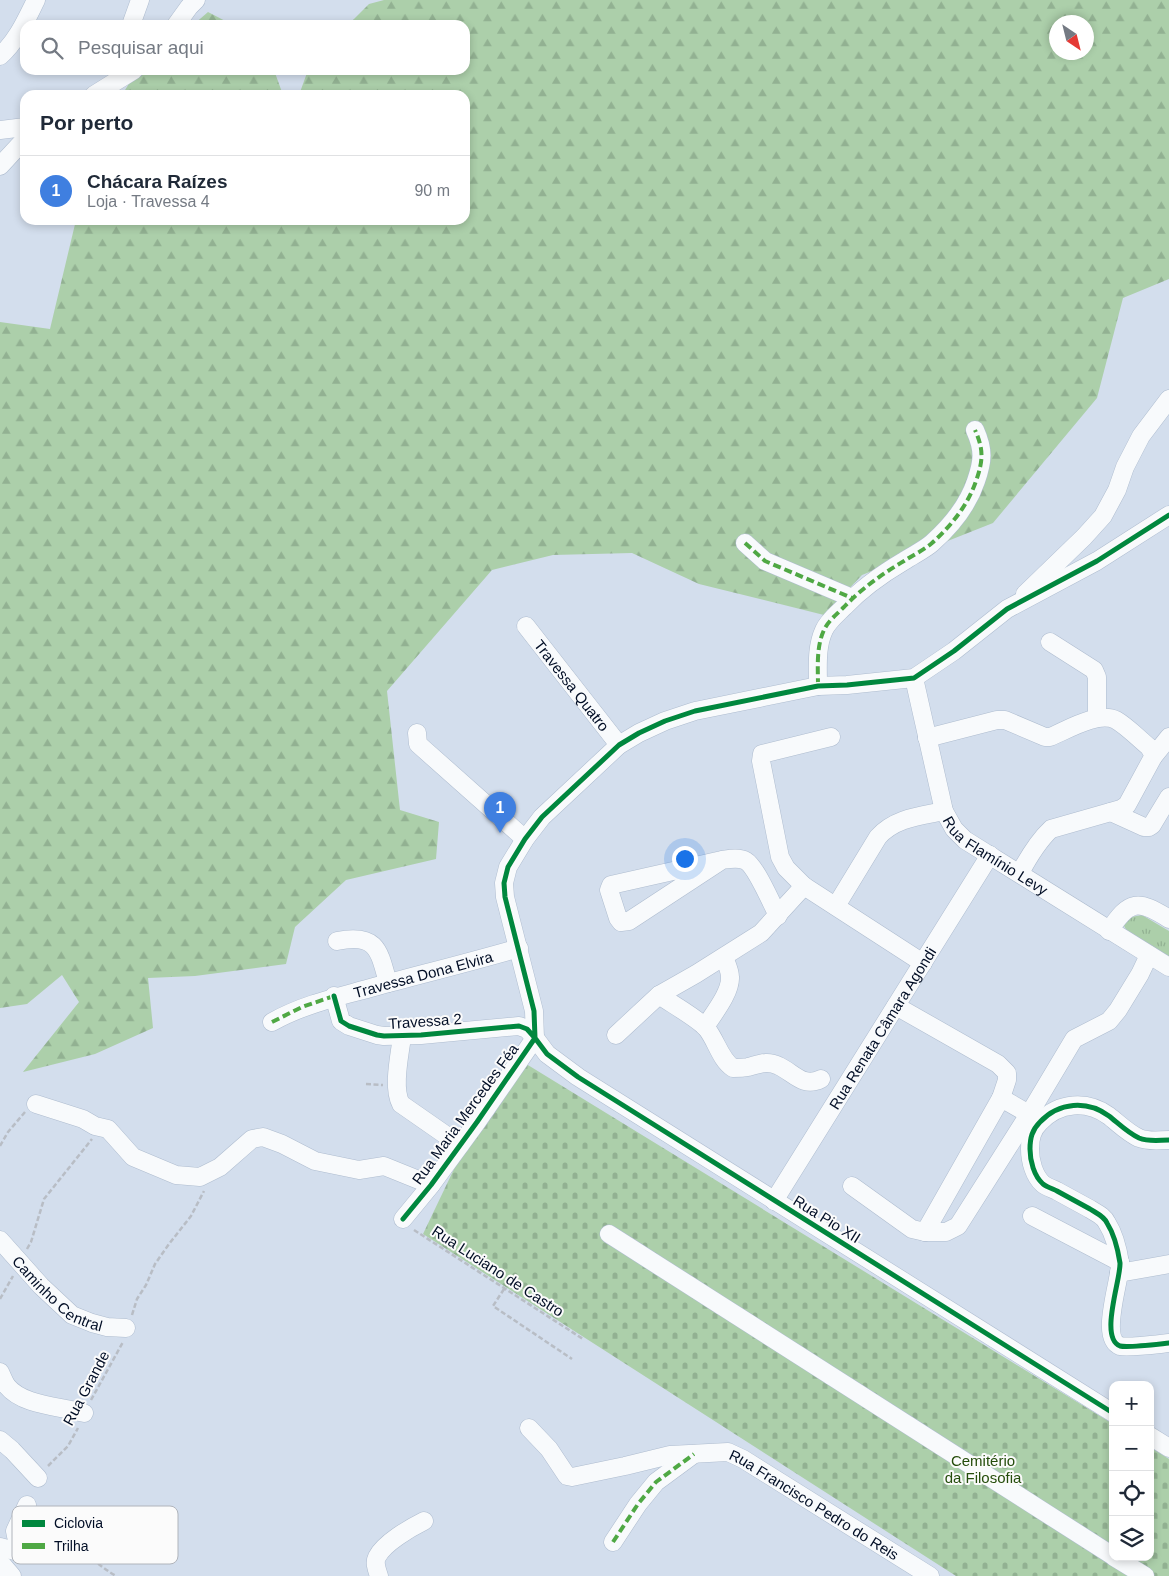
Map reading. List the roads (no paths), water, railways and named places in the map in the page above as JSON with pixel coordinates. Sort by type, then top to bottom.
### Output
[{"type":"street","points":[[26,20],[36,0]]},
{"type":"street","points":[[133,20],[140,0]]},
{"type":"street","points":[[180,20],[196,0]]},
{"type":"street","points":[[0,56],[8,49],[20,31]]},
{"type":"street","points":[[99,90],[114,76]]},
{"type":"street","points":[[0,130],[20,128]]},
{"type":"street","points":[[0,166],[20,144]]},
{"type":"street","points":[[1007,609],[1084,537],[1103,516],[1141,436],[1169,399]]},
{"type":"street","points":[[818,686],[817,662],[821,640],[824,630],[831,620],[852,598],[932,544],[961,511],[974,488],[982,462],[980,441],[975,430]]},
{"type":"street","name":"Rua Maria Mercedes Féa","points":[[403,1219],[431,1185],[535,1038],[534,1011],[505,897],[504,883],[508,867],[525,839],[542,817],[619,745],[665,721],[695,711],[818,686],[914,678],[954,651],[1007,609],[1097,561],[1169,516]]},
{"type":"street","points":[[745,542],[765,561],[852,598]]},
{"type":"street","name":"Travessa Quatro","points":[[526,626],[619,745]]},
{"type":"street","points":[[1050,642],[1094,670],[1097,677],[1097,718]]},
{"type":"street","name":"Rua Flamínio Levy","points":[[914,678],[944,811],[954,829],[965,840],[1169,967]]},
{"type":"street","points":[[927,738],[997,720],[1005,720],[1045,737],[1097,718],[1108,718],[1116,721],[1149,747],[1153,757]]},
{"type":"street","points":[[417,733],[418,744],[525,839]]},
{"type":"street","points":[[831,737],[762,754],[761,761],[780,857],[786,868],[804,886],[923,962]]},
{"type":"street","points":[[1020,873],[1028,859],[1051,829],[1121,809],[1127,805],[1153,757],[1169,737]]},
{"type":"street","points":[[1111,812],[1144,827],[1149,827],[1169,797]]},
{"type":"street","points":[[836,906],[878,837],[885,829],[894,823],[911,817],[944,811]]},
{"type":"street","name":"Rua Renata Câmara Agondi","points":[[774,1201],[990,855]]},
{"type":"street","points":[[722,860],[629,921],[621,922],[618,918],[609,890],[611,885],[722,860],[734,858],[745,860],[753,868],[778,916]]},
{"type":"street","points":[[616,1035],[658,995],[761,933],[804,886]]},
{"type":"street","points":[[1109,931],[1122,912],[1127,908],[1138,905],[1148,907],[1169,919]]},
{"type":"street","points":[[337,941],[359,938],[366,941],[380,953],[388,983]]},
{"type":"street","name":"Travessa Dona Elvira","points":[[272,1022],[334,996],[519,948]]},
{"type":"street","points":[[852,1186],[912,1229],[925,1232],[946,1232],[958,1226],[1074,1039],[1109,1021],[1127,996],[1149,956]]},
{"type":"street","points":[[705,1027],[726,994],[730,984],[730,975],[724,957]]},
{"type":"street","points":[[658,995],[705,1027],[715,1040],[725,1062],[733,1068],[748,1067],[766,1062],[778,1065],[805,1082],[813,1083],[821,1079]]},
{"type":"street","name":"Travessa 2","points":[[334,996],[338,1016],[341,1021],[377,1035],[402,1036],[519,1026],[527,1029],[535,1038]]},
{"type":"street","points":[[896,1006],[998,1064],[1007,1073],[1007,1080],[1001,1098],[925,1232]]},
{"type":"street","points":[[402,1036],[397,1087],[401,1104],[460,1145]]},
{"type":"street","name":"Rua Pio XII","points":[[535,1038],[547,1054],[578,1077],[1109,1410]]},
{"type":"street","points":[[1001,1098],[1029,1114]]},
{"type":"street","points":[[36,1104],[108,1129],[133,1156],[176,1175],[200,1176],[217,1168],[252,1139],[263,1137],[282,1144],[315,1161],[359,1170],[384,1166],[431,1185]]},
{"type":"street","points":[[1169,1140],[1149,1141],[1138,1138],[1106,1114],[1083,1104],[1068,1106],[1056,1111],[1042,1120],[1034,1129],[1030,1138],[1030,1153],[1036,1173],[1043,1183],[1104,1218],[1114,1238],[1119,1268],[1111,1323],[1113,1338],[1116,1343],[1121,1346],[1169,1343]]},
{"type":"street","points":[[1032,1216],[1119,1268],[1169,1264]]},
{"type":"street","points":[[609,1234],[1109,1554]]},
{"type":"street","name":"Caminho Central","points":[[0,1240],[41,1286],[72,1315],[106,1327],[126,1328]]},
{"type":"street","points":[[0,1372],[6,1385],[25,1399],[84,1412]]},
{"type":"street","name":"Rua Francisco Pedro do Reis","points":[[530,1428],[549,1449],[567,1476],[572,1477],[670,1455],[717,1451],[728,1452],[930,1576]]},
{"type":"street","points":[[1154,1439],[1169,1448]]},
{"type":"street","points":[[0,1440],[38,1478]]},
{"type":"street","points":[[613,1542],[634,1509],[656,1482],[694,1454]]},
{"type":"street","points":[[379,1576],[376,1558],[382,1549],[413,1526],[424,1521]]},
{"type":"street","points":[[1120,1561],[1145,1576]]},
{"type":"street","points":[[0,1562],[12,1576]]},
{"type":"place","name":"Chácara Raízes","points":[[500,833]]},
{"type":"park label","name":"Cemitério da Filosofia","points":[[983,1468]]}]
